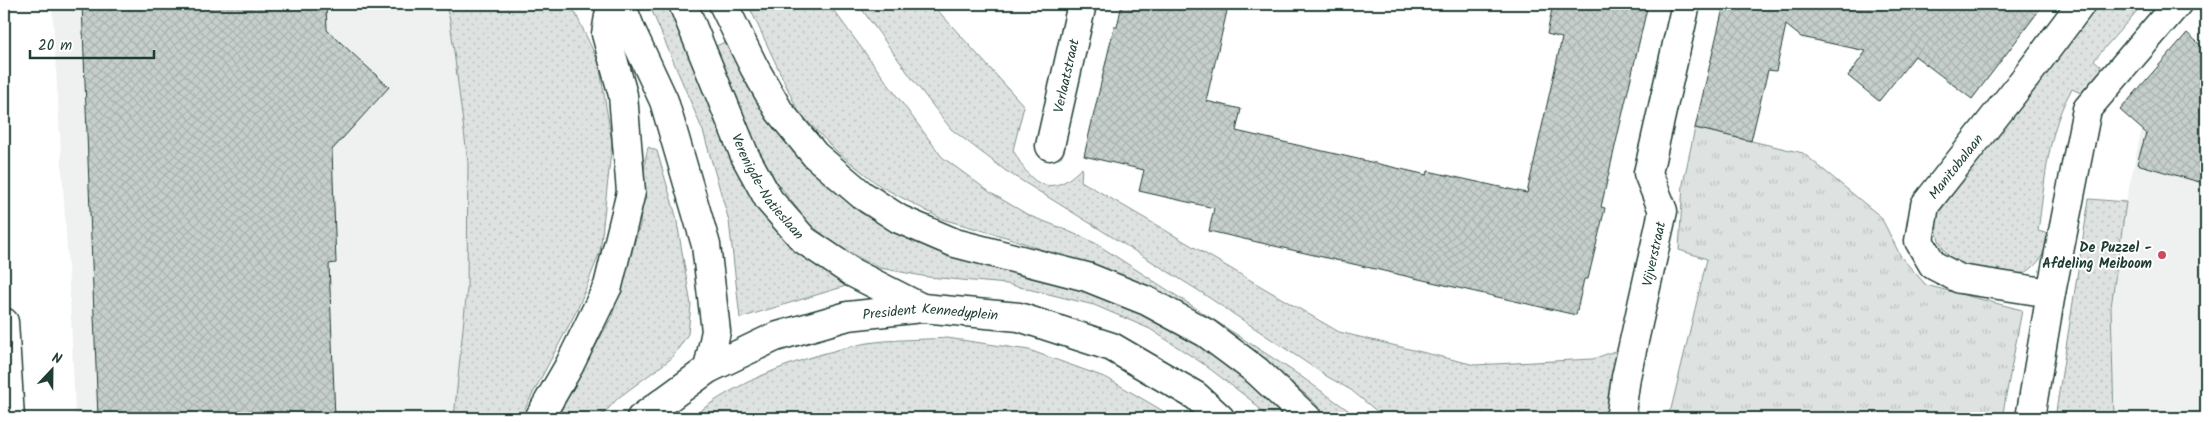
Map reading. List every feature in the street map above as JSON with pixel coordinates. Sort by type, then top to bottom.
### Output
[{"type":"main road","points":[[539,418],[569,366],[608,286],[631,192],[624,94],[606,34],[611,4]]},
{"type":"main road","points":[[620,4],[630,30],[664,101],[706,245],[716,331],[708,369]]},
{"type":"main road","name":"Verenigde-Natieslaan","points":[[682,4],[744,156],[769,200],[804,240],[854,273],[922,308]]},
{"type":"main road","points":[[723,4],[754,67],[780,111],[815,156],[862,195],[899,219],[955,242],[1087,277],[1147,301],[1206,333],[1258,371],[1307,418]]},
{"type":"main road","name":"Verlaatstraat","points":[[1050,146],[1082,4]]},
{"type":"main road","name":"Vijverstraat","points":[[1625,418],[1621,413],[1626,377],[1663,211],[1648,173],[1686,4]]},
{"type":"main road","name":"Manitobalaan","points":[[2051,293],[1960,279],[1933,264],[1919,241],[1925,205],[2081,4]]},
{"type":"main road","points":[[2030,418],[2051,293],[2088,109],[2177,4]]},
{"type":"main road","name":"President Kennedyplein","points":[[641,418],[708,369],[775,337],[839,319],[922,308],[1019,317],[1112,347],[1196,396],[1220,418]]},
{"type":"main road","points":[[4,322],[10,418]]},
{"type":"shaded area","points":[[52,4],[445,4],[450,20],[468,163],[467,288],[454,418],[75,418],[71,317]]},
{"type":"shaded area","name":"De Puzzel - Afdeling Meiboom","points":[[2206,128],[2206,418],[2114,418],[2111,307],[2126,202],[2141,132],[2147,129]]},
{"type":"green space","points":[[445,4],[571,4],[599,63],[612,143],[600,252],[578,308],[520,418],[454,418],[467,288],[468,163],[450,20]]},
{"type":"green space","points":[[649,4],[670,4],[717,127],[750,192],[783,238],[846,286],[740,318],[729,221],[703,131]]},
{"type":"green space","points":[[748,4],[829,4],[942,157],[991,193],[1030,216],[1095,243],[1299,375],[1359,418],[1328,418],[1313,401],[1259,354],[1201,315],[1154,289],[1009,238],[942,219],[880,186],[836,151],[798,111]]},
{"type":"green space","points":[[858,4],[932,4],[1024,106],[1013,150],[1025,170],[1036,181],[1050,186],[1059,184],[1082,168],[1081,181],[1339,332],[1475,365],[1593,359],[1623,348],[1619,409],[1566,418],[1385,418],[1351,390],[1328,377],[1196,289],[1006,171],[951,129]]},
{"type":"green space","points":[[2097,4],[2143,4],[2094,60],[2101,66],[2101,70],[2085,92],[2081,93],[2072,89],[2057,122],[2048,158],[2038,231],[2049,234],[2044,253],[2036,264],[2025,273],[2019,275],[1978,271],[1956,263],[1949,257],[1940,242],[1936,224],[1937,215]]},
{"type":"green space","points":[[725,42],[766,116],[831,187],[861,213],[936,251],[1064,283],[1135,310],[1192,341],[1240,376],[1287,418],[1268,418],[1252,401],[1202,363],[1150,329],[1094,305],[1007,284],[928,277],[880,268],[842,249],[808,223],[773,177],[749,133],[716,46]]},
{"type":"green space","points":[[1695,128],[1803,153],[1881,217],[1901,257],[1926,285],[2022,310],[2002,418],[1662,418],[1671,409],[1707,259],[1679,250],[1683,184]]},
{"type":"green space","points":[[648,147],[657,151],[676,216],[691,305],[688,334],[672,358],[618,398],[600,418],[557,418],[612,316],[640,225],[645,161]]},
{"type":"green space","points":[[2089,199],[2126,202],[2111,307],[2114,418],[2055,418]]},
{"type":"green space","points":[[947,338],[1029,350],[1107,378],[1175,418],[691,418],[710,404],[750,381],[794,363],[839,349],[872,342]]},
{"type":"building","points":[[82,4],[326,4],[327,30],[389,87],[332,150],[336,263],[329,264],[335,418],[98,418]]},
{"type":"building","points":[[1122,4],[1195,4],[1227,11],[1206,101],[1241,109],[1236,131],[1427,175],[1428,171],[1527,193],[1562,38],[1547,34],[1553,4],[1648,4],[1601,207],[1605,208],[1588,279],[1584,279],[1576,315],[1209,231],[1214,208],[1139,191],[1144,170],[1084,156],[1114,27],[1117,27]]},
{"type":"building","points":[[1724,4],[2044,4],[1972,99],[1915,56],[1879,101],[1848,76],[1866,51],[1801,37],[1786,25],[1776,71],[1768,70],[1751,141],[1695,128]]},
{"type":"building","points":[[2187,33],[2206,50],[2206,184],[2137,164],[2146,133],[2120,110]]},
{"type":"place","name":"De Puzzel - Afdeling Meiboom","points":[[2162,255]]}]
